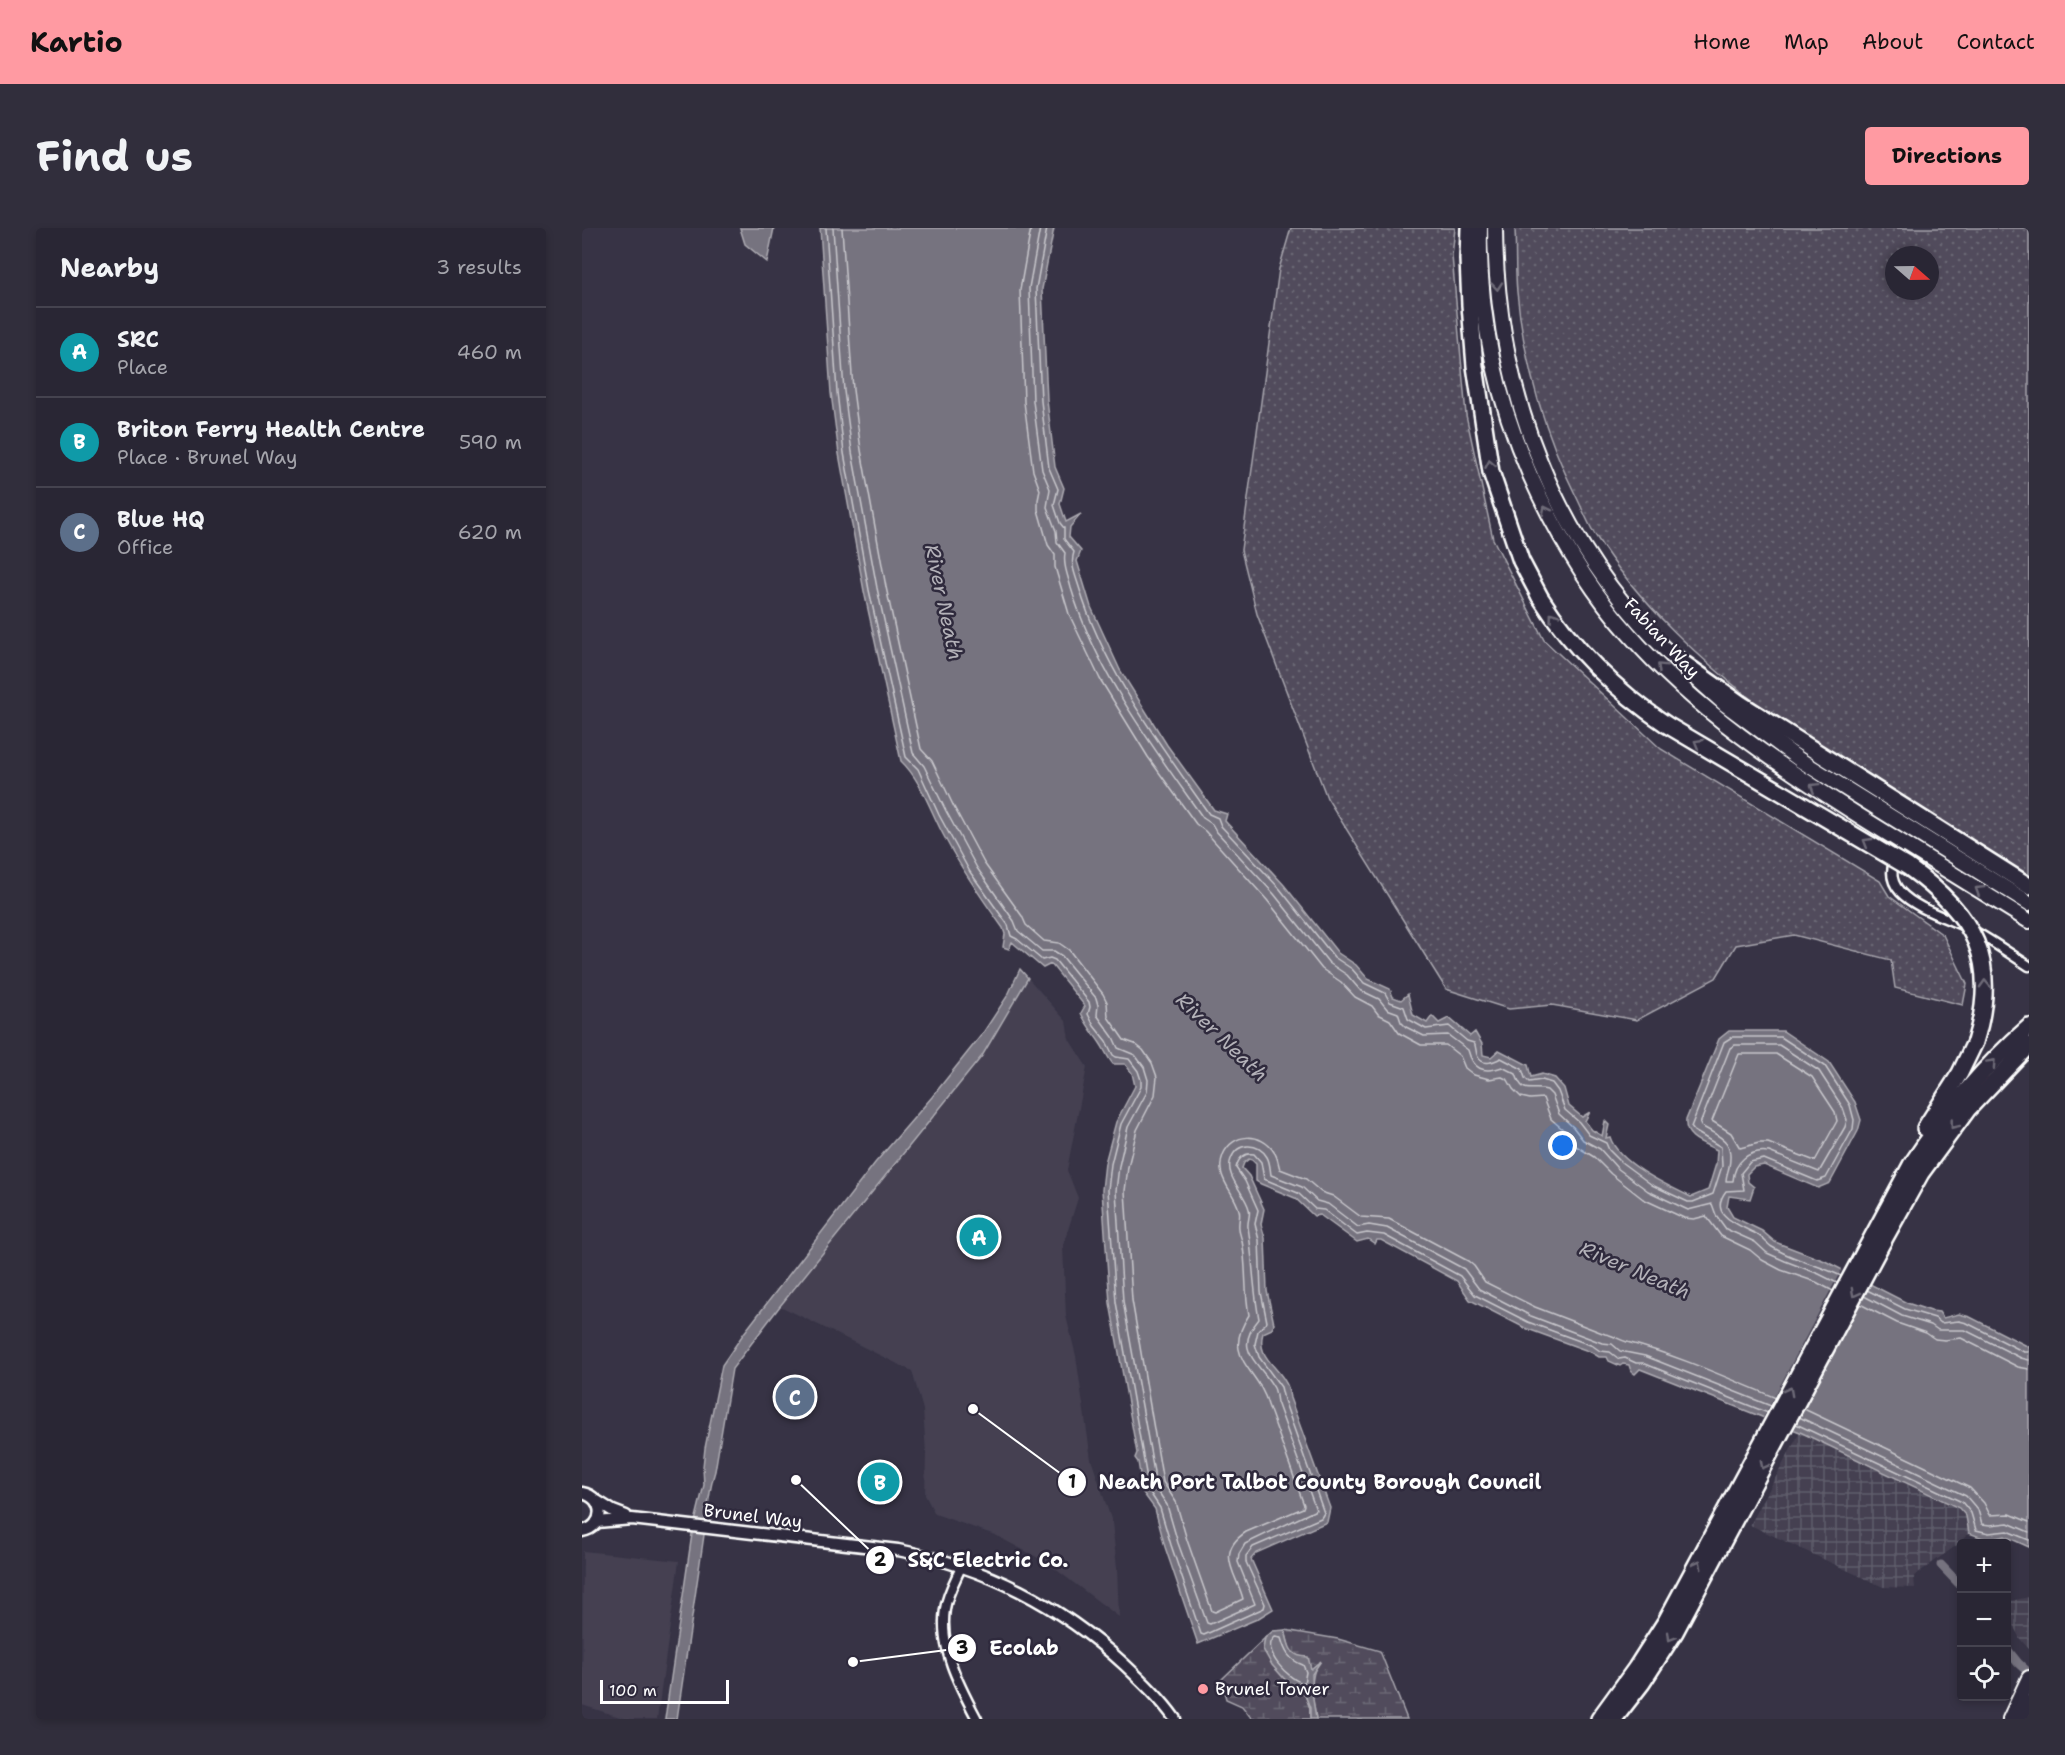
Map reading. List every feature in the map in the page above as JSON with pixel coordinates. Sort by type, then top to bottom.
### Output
[{"type":"highway","points":[[1469,228],[1469,294],[1475,366],[1491,472],[1521,561],[1540,597],[1576,646],[1604,676],[1636,703],[1667,725],[1908,867],[1934,886],[1950,902],[1964,919],[1975,938],[1983,965],[1985,993],[1976,1042],[1960,1074],[1905,1165],[1855,1267]]},
{"type":"highway","points":[[1669,653],[1741,704],[2029,886]]},
{"type":"highway","points":[[1599,1719],[1666,1621],[1911,1165],[1972,1084],[2029,1027]]},
{"type":"highway","points":[[1614,1719],[1642,1683],[1675,1632],[1921,1173],[1968,1109],[2029,1045]]},
{"type":"main road","name":"Fabian Way","points":[[1480,228],[1484,306],[1490,349],[1505,407],[1521,454],[1541,501],[1565,547],[1629,634],[1705,708],[1797,777],[2029,921]]},
{"type":"main road","name":"Fabian Way","points":[[1495,228],[1499,301],[1507,355],[1523,416],[1537,456],[1566,517],[1591,559],[1632,614],[1669,653],[1726,705],[1800,760],[2029,903]]},
{"type":"main road","points":[[2010,1719],[2029,1678]]},
{"type":"main road","points":[[2021,1719],[2029,1703]]},
{"type":"street","points":[[1904,844],[1897,853],[1891,875],[1896,887],[1906,898],[1926,910],[1971,930],[2029,966]]},
{"type":"street","name":"Brunel Way","points":[[582,1493],[590,1495],[613,1511],[632,1519]]},
{"type":"street","points":[[582,1531],[591,1529],[597,1522],[600,1512],[597,1501]]},
{"type":"street","name":"Brunel Way","points":[[597,1522],[632,1519],[678,1524],[898,1550],[962,1565],[1031,1596],[1080,1626],[1137,1676],[1175,1719]]},
{"type":"street","points":[[962,1565],[945,1607],[944,1627],[946,1646],[956,1678],[977,1719]]},
{"type":"shaded area","points":[[1028,978],[1066,1021],[1069,1039],[1087,1067],[1067,1170],[1078,1198],[1063,1246],[1066,1316],[1076,1356],[1091,1459],[1112,1522],[1119,1617],[1046,1562],[995,1535],[935,1514],[925,1495],[926,1453],[923,1410],[912,1371],[780,1306],[982,1056]]},
{"type":"shaded area","points":[[1800,1432],[1959,1508],[1966,1516],[1969,1533],[1963,1539],[1957,1539],[1957,1545],[1914,1576],[1915,1588],[1883,1587],[1750,1525]]},
{"type":"shaded area","points":[[583,1551],[679,1561],[657,1719],[626,1719],[582,1705]]},
{"type":"shaded area","points":[[2029,1597],[2029,1649],[2020,1639],[2011,1621],[2011,1601]]},
{"type":"green space","points":[[1291,228],[1455,228],[1452,256],[1466,415],[1493,539],[1544,640],[1661,749],[1880,881],[1889,896],[1943,935],[1967,984],[1963,1005],[1895,988],[1891,960],[1794,935],[1736,945],[1716,978],[1637,1020],[1552,1005],[1509,1009],[1446,989],[1327,798],[1257,614],[1241,550],[1279,269]]},
{"type":"green space","points":[[1515,228],[2029,228],[2029,876],[1771,715],[1697,654],[1652,609],[1612,559],[1591,528],[1554,447],[1530,371],[1516,284]]},
{"type":"green space","points":[[1285,1630],[1338,1639],[1380,1651],[1407,1719],[1316,1719],[1312,1683],[1318,1663],[1311,1669],[1290,1650]]},
{"type":"green space","points":[[1265,1638],[1263,1649],[1289,1684],[1301,1689],[1305,1695],[1310,1708],[1310,1719],[1252,1719],[1242,1706],[1226,1699],[1221,1680]]},
{"type":"water","points":[[740,228],[774,228],[767,262],[745,244]]},
{"type":"water","name":"River Neath","points":[[820,228],[1054,228],[1042,289],[1047,400],[1055,467],[1064,488],[1060,504],[1066,522],[1081,514],[1070,527],[1069,537],[1081,551],[1077,561],[1091,607],[1120,670],[1167,745],[1214,810],[1227,814],[1225,821],[1284,885],[1338,953],[1356,965],[1368,979],[1390,989],[1393,997],[1401,1000],[1408,994],[1413,1015],[1427,1023],[1432,1016],[1439,1023],[1449,1018],[1470,1036],[1475,1032],[1482,1044],[1483,1055],[1491,1057],[1499,1050],[1528,1065],[1531,1077],[1542,1074],[1555,1078],[1564,1088],[1569,1106],[1582,1117],[1590,1112],[1585,1121],[1592,1130],[1602,1136],[1605,1121],[1609,1125],[1606,1138],[1610,1137],[1615,1147],[1633,1165],[1691,1197],[1708,1190],[1716,1164],[1717,1150],[1691,1136],[1686,1120],[1719,1039],[1729,1031],[1783,1031],[1829,1062],[1855,1102],[1861,1120],[1858,1131],[1830,1183],[1818,1188],[1764,1165],[1754,1167],[1747,1174],[1748,1182],[1754,1187],[1750,1199],[1729,1196],[1727,1207],[1733,1217],[1762,1231],[1775,1242],[1825,1261],[1907,1303],[1939,1312],[1943,1318],[1959,1314],[1970,1317],[2029,1347],[2029,1547],[2005,1536],[1985,1539],[1969,1533],[1966,1516],[1959,1508],[1800,1432],[1640,1369],[1635,1374],[1629,1365],[1620,1366],[1609,1361],[1607,1357],[1599,1357],[1525,1328],[1470,1300],[1457,1281],[1381,1240],[1377,1240],[1375,1244],[1368,1239],[1357,1242],[1320,1215],[1314,1216],[1295,1198],[1256,1181],[1256,1164],[1249,1159],[1242,1168],[1249,1176],[1264,1209],[1261,1224],[1265,1238],[1267,1291],[1274,1324],[1272,1329],[1263,1333],[1262,1348],[1287,1385],[1330,1508],[1327,1522],[1256,1553],[1251,1559],[1273,1609],[1257,1619],[1198,1644],[1165,1547],[1155,1509],[1141,1490],[1138,1462],[1135,1458],[1137,1453],[1110,1303],[1102,1190],[1105,1163],[1116,1122],[1135,1086],[1132,1073],[1125,1064],[1113,1064],[1081,1013],[1085,1006],[1051,964],[1043,968],[1012,942],[1009,949],[1003,947],[1005,934],[1003,928],[958,861],[915,778],[901,761],[864,591],[839,454],[831,393]]},
{"type":"water","points":[[1020,969],[1028,978],[982,1056],[780,1306],[732,1369],[709,1495],[677,1719],[665,1719],[692,1534],[704,1485],[705,1448],[722,1365],[875,1163],[983,1033],[1008,995]]},
{"type":"water","points":[[1285,1630],[1293,1653],[1308,1657],[1311,1669],[1321,1661],[1312,1674],[1316,1719],[1310,1719],[1310,1708],[1301,1689],[1289,1684],[1272,1665],[1263,1649],[1265,1638],[1273,1631]]},
{"type":"pier","points":[[1843,1267],[1872,1282],[1793,1432],[1762,1420]]},
{"type":"waterway","points":[[1941,1565],[1957,1582]]},
{"type":"waterway","points":[[2011,1654],[2029,1673]]},
{"type":"place","name":"SRC","points":[[979,1237]]},
{"type":"place","name":"Blue HQ","points":[[795,1397]]},
{"type":"place","name":"Neath Port Talbot County Borough Council","points":[[973,1409]]},
{"type":"place","name":"S&C Electric Co.","points":[[796,1480]]},
{"type":"place","name":"Briton Ferry Health Centre","points":[[880,1482]]},
{"type":"place","name":"Ecolab","points":[[853,1662]]},
{"type":"place","name":"Brunel Tower","points":[[1203,1689]]}]
